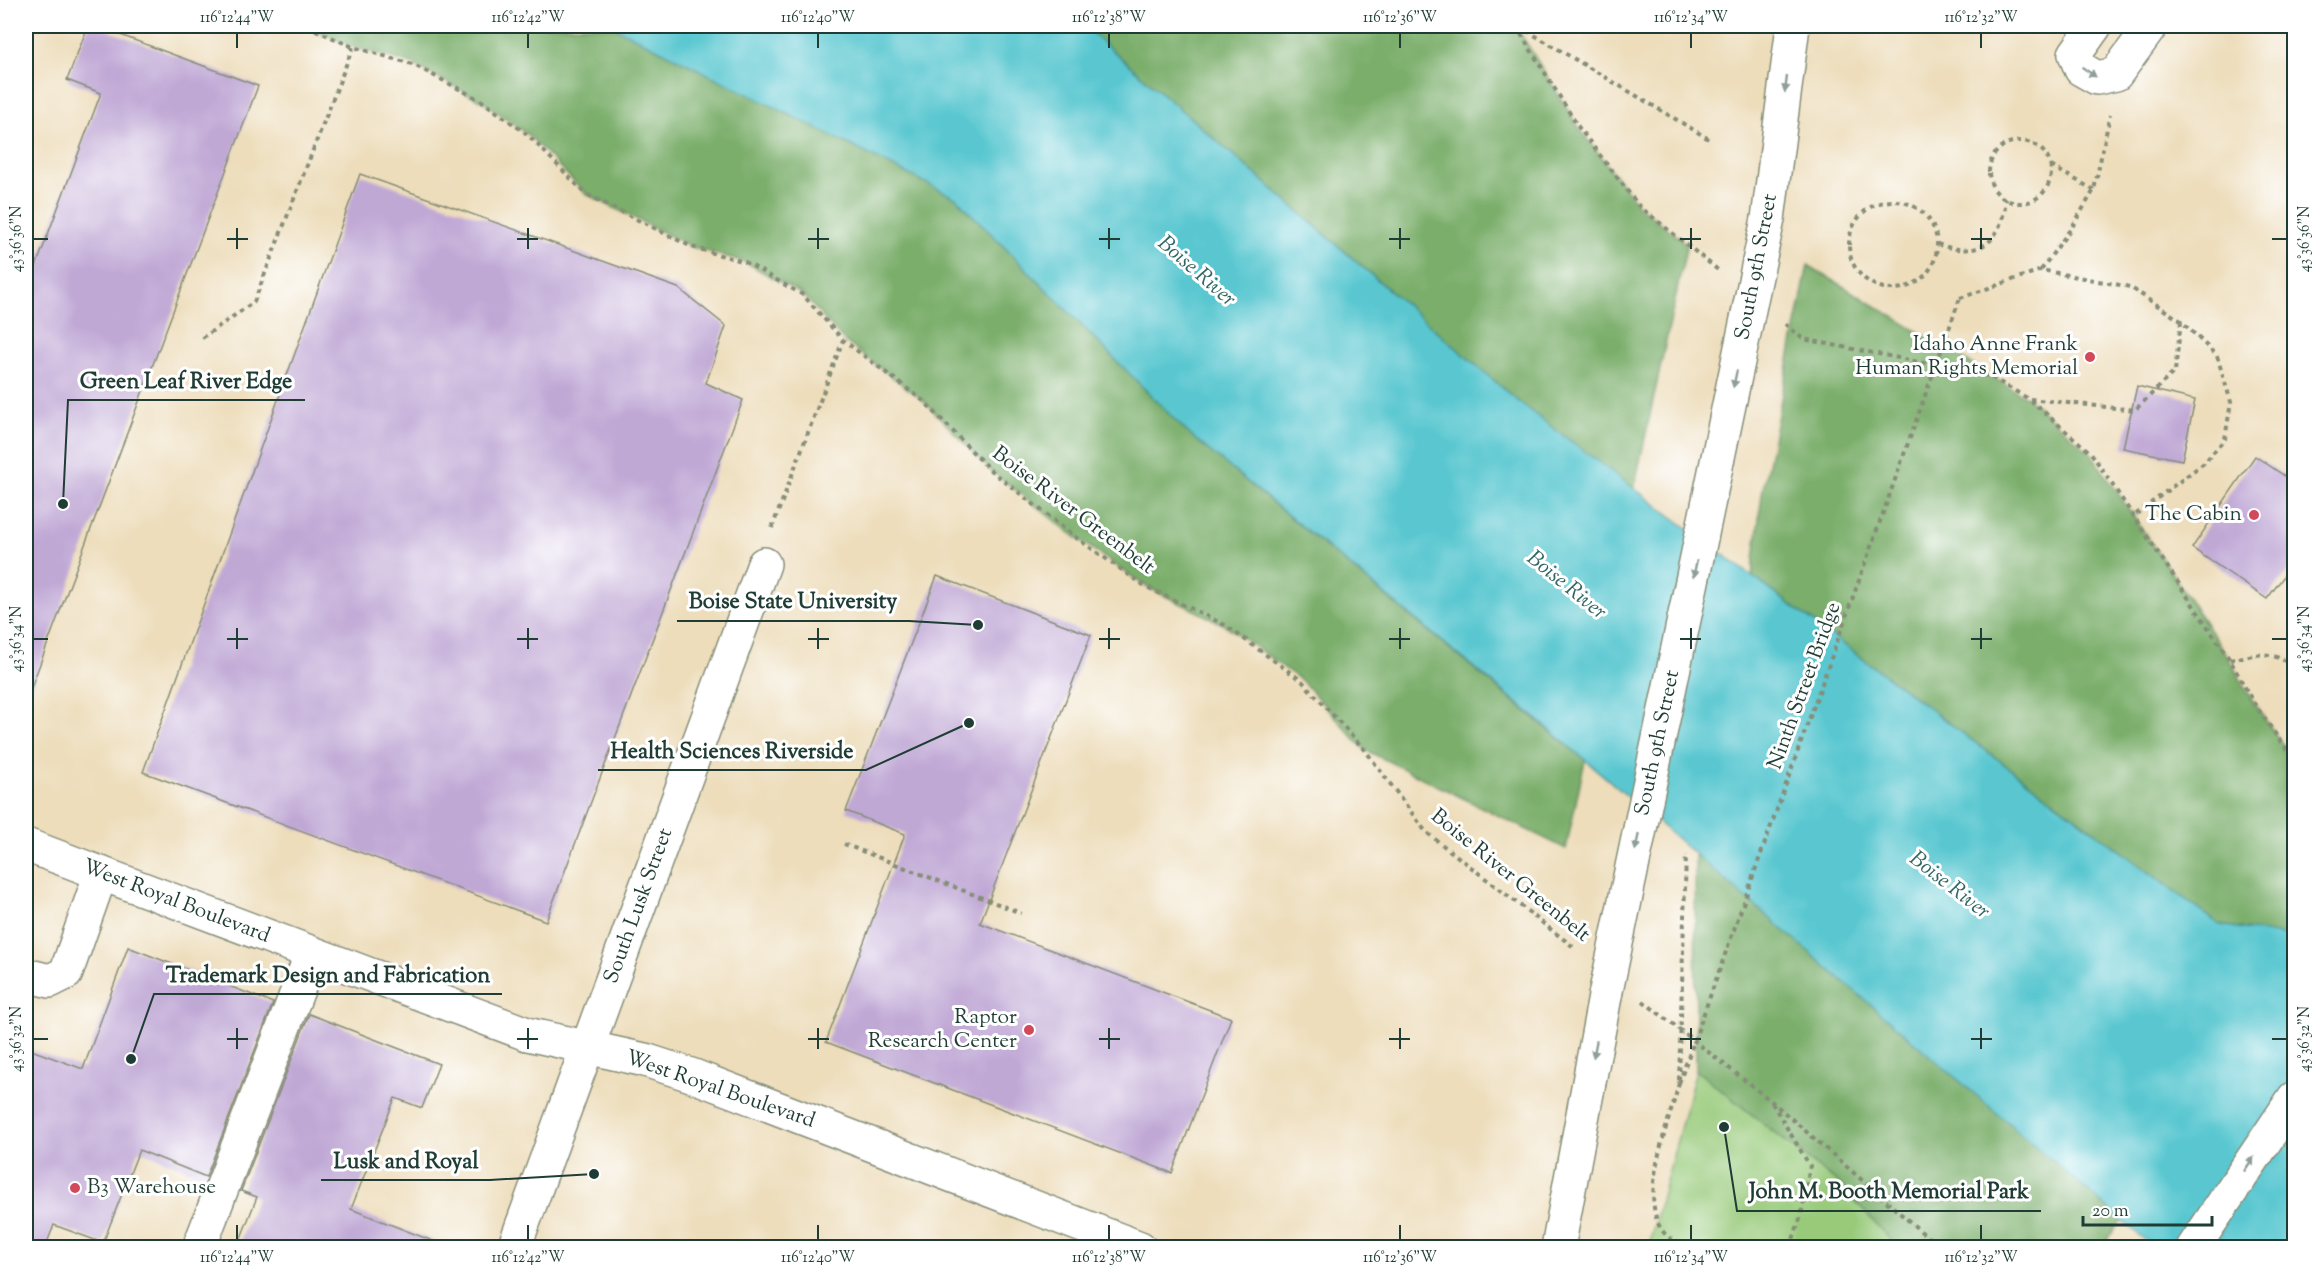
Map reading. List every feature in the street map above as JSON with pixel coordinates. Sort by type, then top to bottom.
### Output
[{"type":"street","name":"South 9th Street","points":[[1558,1248],[1606,991],[1768,219],[1793,26]]},
{"type":"street","points":[[2095,26],[2075,54],[2081,69],[2097,78],[2116,75],[2151,26]]},
{"type":"street","name":"South Lusk Street","points":[[514,1248],[764,564]]},
{"type":"street","name":"West Royal Boulevard","points":[[26,845],[527,1034],[645,1060],[691,1076],[1140,1248]]},
{"type":"street","points":[[26,975],[50,981],[66,973],[101,873]]},
{"type":"street","points":[[200,1248],[312,953]]},
{"type":"street","points":[[2193,1248],[2295,1098]]},
{"type":"path","name":"Boise River Greenbelt","points":[[307,26],[353,47],[412,64],[482,101],[527,134],[586,194],[692,247],[745,262],[803,295],[843,340],[925,402],[990,470],[1078,539],[1144,586],[1225,625],[1302,681],[1365,750],[1426,832],[1584,955]]},
{"type":"path","points":[[1517,26],[1709,139]]},
{"type":"path","points":[[1517,26],[1579,128],[1639,206],[1723,273]]},
{"type":"path","points":[[202,338],[254,302],[353,47]]},
{"type":"path","points":[[2116,75],[2108,131],[2094,190],[2042,270],[2130,287],[2181,321],[2217,356],[2231,402],[2225,439],[2204,463],[2135,515]]},
{"type":"path","points":[[2050,165],[2051,176],[2042,194],[2023,203],[2006,199],[1996,192],[1989,173],[1994,154],[2001,147],[2020,141],[2039,148],[2050,165],[2094,190]]},
{"type":"path","points":[[1937,244],[1954,250],[1972,249],[1993,240],[2002,225],[2006,199]]},
{"type":"path","points":[[1887,202],[1901,202],[1915,207],[1926,217],[1934,230],[1937,244],[1935,260],[1928,273],[1917,283],[1903,288],[1888,289],[1869,282],[1854,266],[1849,253],[1849,239],[1858,220],[1873,206],[1887,202]]},
{"type":"path","name":"Ninth Street Bridge","points":[[1679,1083],[1960,298],[2042,270]]},
{"type":"path","points":[[1776,317],[1803,339],[1989,375],[2029,399],[2091,453],[2135,515],[2230,660],[2253,702],[2283,745],[2295,756]]},
{"type":"path","points":[[2029,399],[2135,410],[2175,371],[2181,321]]},
{"type":"path","points":[[764,564],[770,533],[843,340]]},
{"type":"path","points":[[2230,660],[2263,653],[2281,657],[2295,667]]},
{"type":"path","points":[[844,844],[1021,913]]},
{"type":"path","points":[[1686,855],[1679,1083],[1652,1181],[1655,1216],[1670,1238],[1693,1248]]},
{"type":"path","points":[[1640,999],[1770,1100],[1939,1247]]},
{"type":"path","points":[[1770,1100],[1810,1166],[1801,1216],[1791,1248]]},
{"type":"green space","points":[[307,26],[612,26],[956,198],[1190,435],[1585,760],[1566,849],[1365,750],[1302,681],[1225,625],[1145,586],[1078,539],[990,470],[925,402],[843,340],[803,295],[745,262],[692,247],[586,194],[527,134],[482,101],[412,64],[353,47]]},
{"type":"green space","points":[[1084,26],[1516,26],[1579,128],[1639,206],[1687,244],[1634,489],[1521,404]]},
{"type":"green space","points":[[1808,265],[2029,399],[2091,453],[2230,660],[2253,702],[2283,745],[2294,756],[2294,937],[2220,925],[1752,576],[1762,494]]},
{"type":"green space","points":[[1695,852],[2122,1219],[2102,1247],[1897,1247],[1839,1184],[1696,1070]]},
{"type":"green space","points":[[1696,1070],[1839,1184],[1897,1247],[1648,1248]]},
{"type":"water","name":"Boise River","points":[[612,26],[1084,26],[1521,404],[2220,925],[2294,937],[2294,1247],[2153,1247],[1549,729],[1190,435],[956,198]]},
{"type":"building","points":[[88,26],[96,26],[258,86],[29,693],[26,693],[26,293],[101,93],[67,80]]},
{"type":"building","points":[[360,174],[678,288],[726,326],[706,383],[743,400],[546,921],[143,772]]},
{"type":"building","points":[[2137,386],[2195,400],[2182,460],[2123,448]]},
{"type":"building","name":"The Cabin","points":[[2255,456],[2295,483],[2295,561],[2267,599],[2192,548]]},
{"type":"building","points":[[937,576],[1091,635],[980,923],[1231,1018],[1172,1173],[826,1042],[905,834],[846,811]]},
{"type":"building","points":[[128,947],[273,1003],[206,1177],[139,1150],[103,1243],[54,1225],[45,1248],[26,1248],[26,1048],[83,1069]]},
{"type":"building","points":[[309,1014],[439,1064],[422,1108],[395,1098],[351,1209],[443,1245],[443,1248],[237,1248],[257,1197],[241,1191]]},
{"type":"place","name":"Idaho Anne Frank Human Rights Memorial","points":[[2090,357]]},
{"type":"place","name":"Green Leaf River Edge","points":[[63,504]]},
{"type":"place","name":"The Cabin","points":[[2254,515]]},
{"type":"place","name":"Boise State University","points":[[978,625]]},
{"type":"place","name":"Health Sciences Riverside","points":[[969,723]]},
{"type":"place","name":"Raptor Research Center","points":[[1029,1030]]},
{"type":"place","name":"Trademark Design and Fabrication","points":[[131,1059]]},
{"type":"place","name":"John M. Booth Memorial Park","points":[[1724,1127]]},
{"type":"place","name":"Lusk and Royal","points":[[594,1174]]},
{"type":"place","name":"B3 Warehouse","points":[[75,1188]]}]
